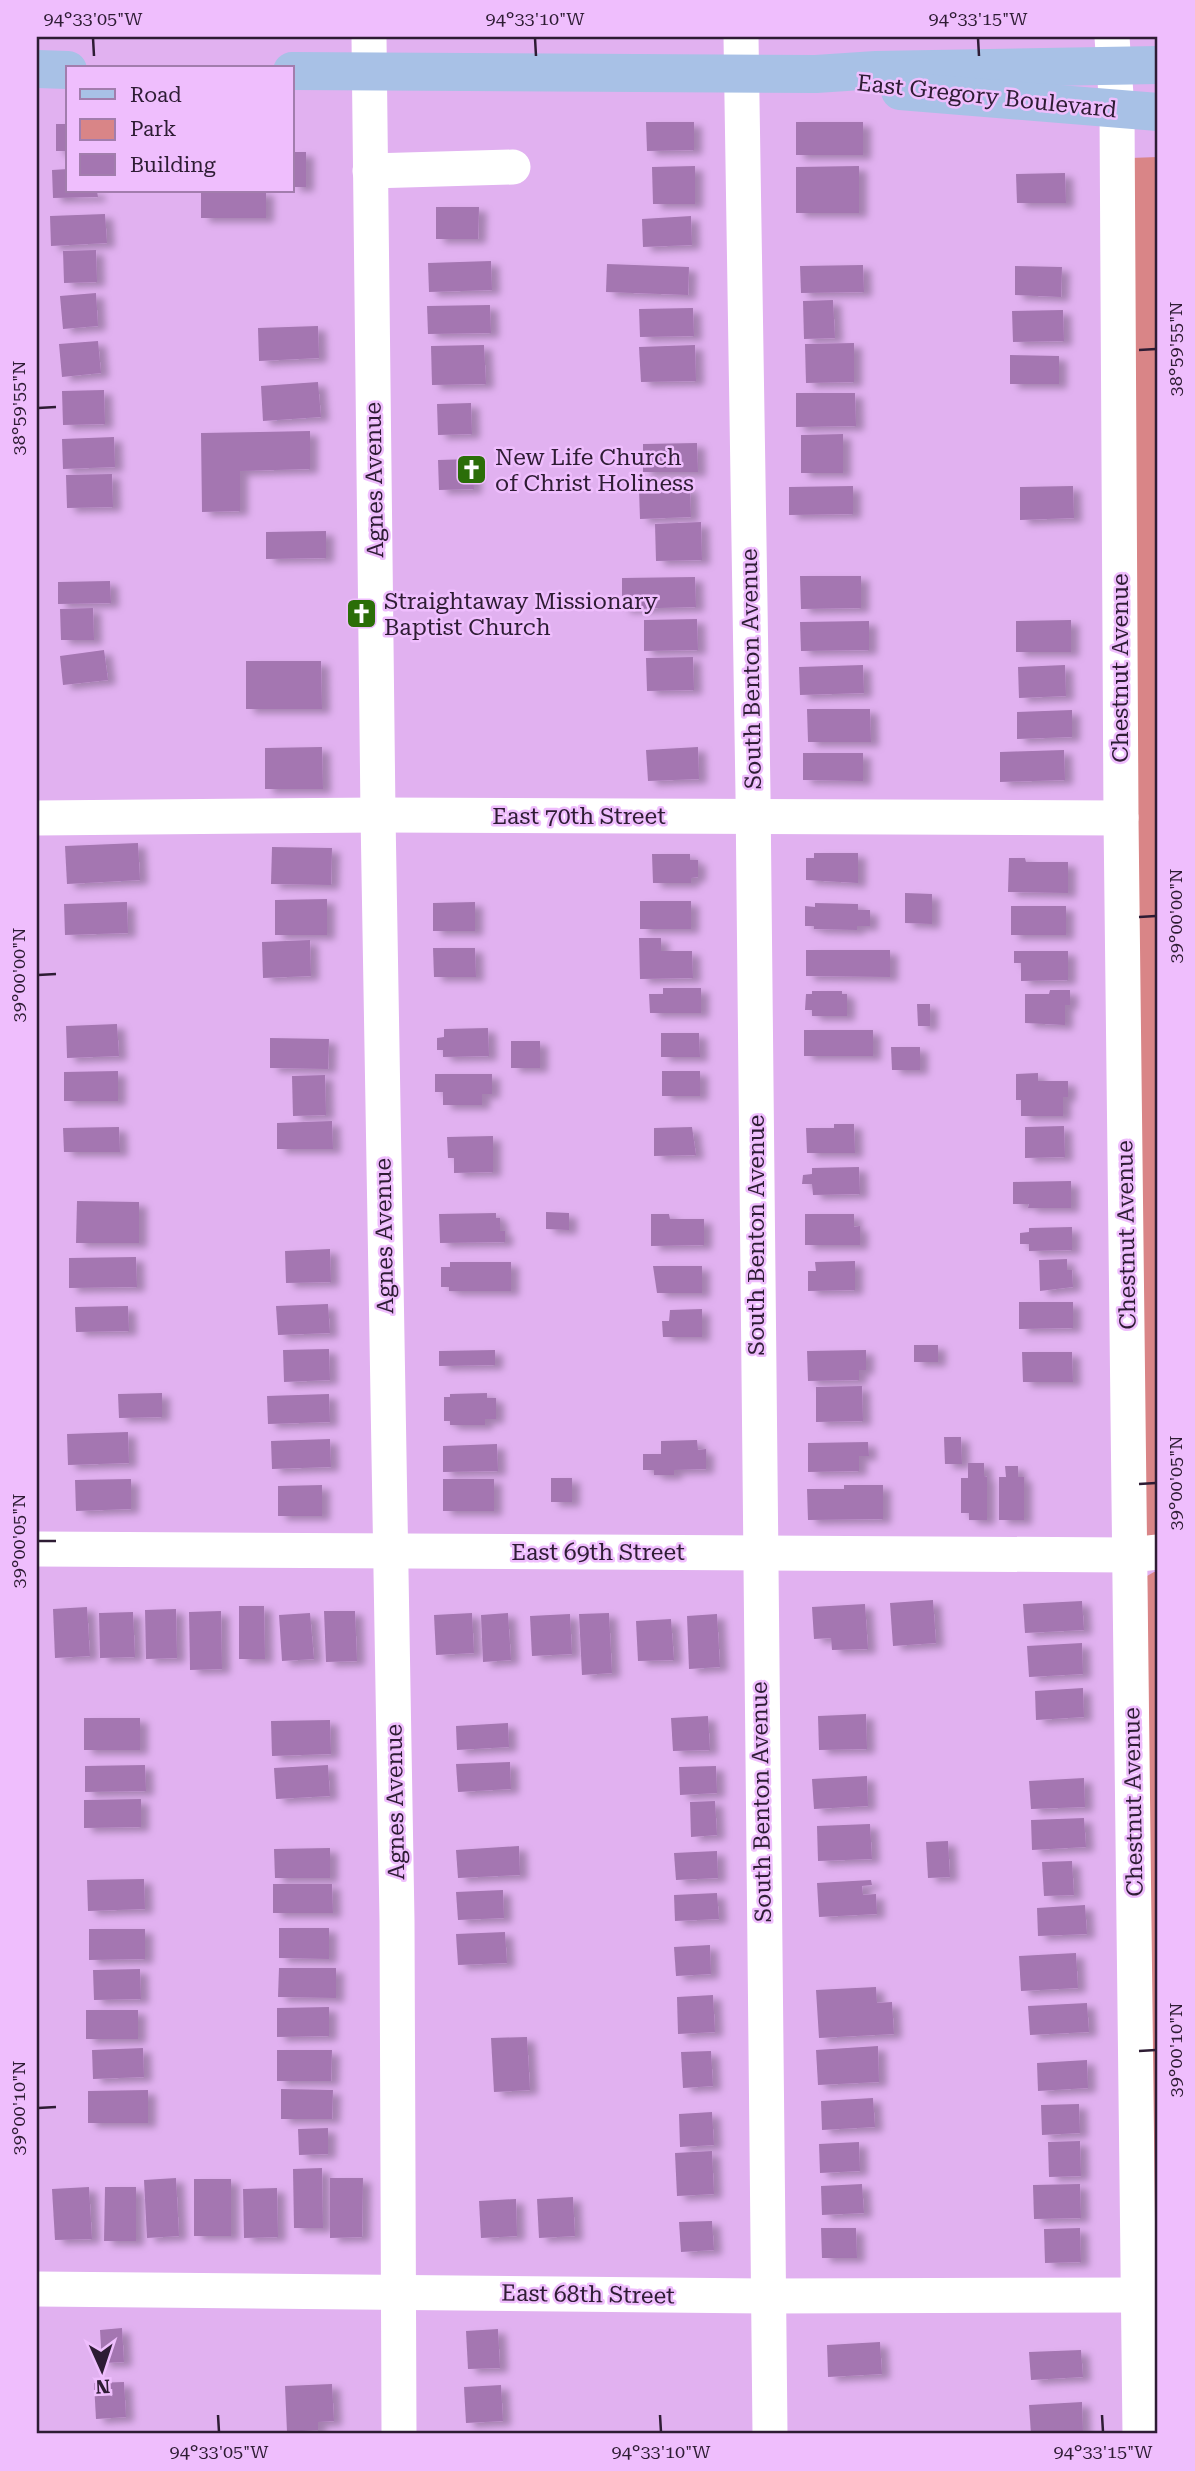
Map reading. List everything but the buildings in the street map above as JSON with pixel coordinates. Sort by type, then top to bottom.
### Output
[{"type":"main road","name":"East Gregory Boulevard","points":[[294,71],[369,54],[742,75],[816,74],[1113,51],[1158,65]]},
{"type":"main road","points":[[37,69],[66,70]]},
{"type":"main road","name":"East Gregory Boulevard","points":[[816,74],[870,88],[1158,112]]},
{"type":"street","name":"South Benton Avenue","points":[[741,37],[753,816],[758,1552],[770,2434]]},
{"type":"street","name":"Chestnut Avenue","points":[[1113,51],[1117,110],[1121,818],[1144,1553],[1140,2434]]},
{"type":"street","name":"Agnes Avenue","points":[[369,54],[389,1552],[397,1921],[399,2434]]},
{"type":"street","points":[[370,171],[513,167]]},
{"type":"street","name":"East 70th Street","points":[[37,818],[378,815],[1121,818]]},
{"type":"street","name":"East 69th Street","points":[[37,1549],[1144,1553]]},
{"type":"street","name":"East 68th Street","points":[[37,2289],[768,2296],[1139,2295]]},
{"type":"green space","points":[[1158,157],[1158,1541],[1146,1539],[1130,158]]},
{"type":"green space","points":[[1158,1572],[1158,2434],[1155,2434],[1147,1576]]},
{"type":"place","name":"New Life Church of Christ Holiness","points":[[472,470]]},
{"type":"place","name":"Straightaway Missionary Baptist Church","points":[[361,614]]}]
